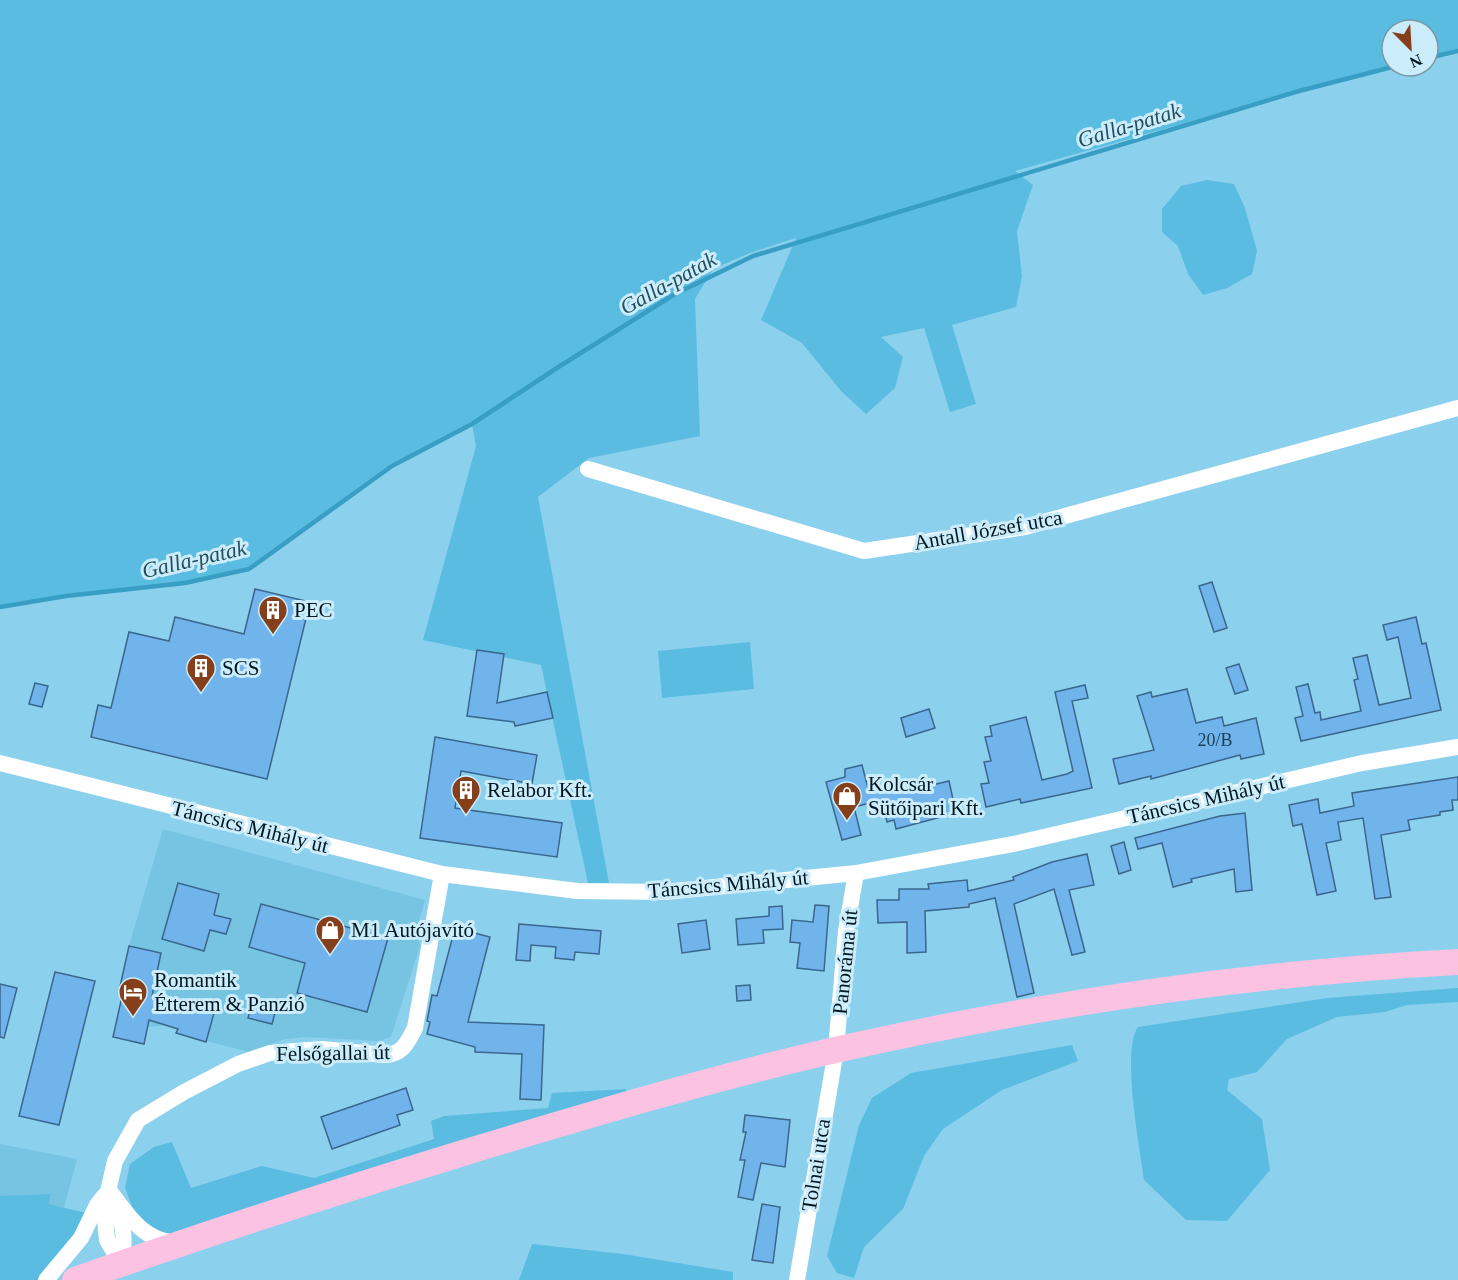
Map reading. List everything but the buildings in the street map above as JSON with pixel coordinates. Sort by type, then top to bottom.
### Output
[{"type":"main road","points":[[75,1280],[333,1192],[581,1117],[836,1050],[966,1023],[1105,998],[1393,965],[1458,962]]},
{"type":"street","name":"Antall József utca","points":[[588,469],[864,551],[1025,527],[1458,408]]},
{"type":"street","name":"Táncsics Mihály út","points":[[0,763],[442,874],[577,891],[665,892],[856,873],[1018,843],[1362,763],[1458,747]]},
{"type":"street","name":"Panoráma út","points":[[836,1050],[846,931],[856,873]]},
{"type":"street","name":"Felsőgallai út","points":[[109,1190],[115,1161],[138,1120],[184,1092],[238,1064],[270,1053],[322,1049],[385,1055],[404,1049],[415,1028],[442,874]]},
{"type":"street","name":"Tolnai utca","points":[[797,1280],[836,1050]]},
{"type":"street","points":[[109,1190],[138,1228],[168,1243],[193,1240]]},
{"type":"street","points":[[109,1190],[123,1222],[124,1247],[121,1264]]},
{"type":"street","points":[[46,1280],[81,1238],[97,1205],[109,1190]]},
{"type":"shaded area","points":[[0,0],[1458,0],[1458,51],[1440,55],[1440,18],[1380,18],[1380,70],[1015,171],[1033,185],[1017,231],[1022,276],[1016,307],[952,325],[976,404],[950,412],[924,328],[881,337],[903,357],[895,388],[866,414],[841,391],[802,343],[761,320],[796,238],[750,253],[713,269],[695,299],[700,436],[589,458],[538,497],[609,883],[588,883],[541,665],[423,640],[476,446],[472,424],[392,466],[249,569],[185,583],[66,596],[0,607]]},
{"type":"shaded area","points":[[1207,180],[1234,184],[1245,208],[1257,251],[1252,274],[1227,288],[1203,295],[1188,274],[1178,246],[1162,232],[1162,209],[1181,186]]},
{"type":"shaded area","points":[[750,642],[754,689],[662,698],[658,651]]},
{"type":"shaded area","points":[[163,829],[425,900],[416,932],[420,946],[391,1037],[379,1041],[305,1037],[285,1039],[249,1052],[176,1033],[177,1029],[166,1025],[147,1027],[151,1009],[121,1002],[119,991],[129,946]]},
{"type":"shaded area","points":[[1458,988],[1458,1002],[1407,1005],[1385,1012],[1337,1017],[1287,1039],[1257,1072],[1229,1079],[1227,1090],[1262,1119],[1270,1170],[1227,1221],[1186,1220],[1144,1180],[1131,1078],[1133,1039],[1138,1027],[1327,998]]},
{"type":"shaded area","points":[[1072,1045],[1078,1061],[1002,1090],[943,1129],[924,1156],[903,1209],[864,1247],[854,1278],[837,1273],[827,1256],[859,1125],[872,1098],[911,1073]]},
{"type":"shaded area","points":[[626,1089],[628,1099],[171,1236],[152,1232],[135,1214],[125,1188],[130,1164],[154,1147],[172,1142],[191,1188],[262,1166],[314,1178],[434,1139],[431,1121],[444,1116],[548,1108],[552,1093]]},
{"type":"shaded area","points":[[0,1144],[77,1159],[64,1208],[0,1280]]},
{"type":"shaded area","points":[[51,1194],[48,1204],[86,1213],[83,1223],[39,1280],[0,1280],[0,1196]]},
{"type":"shaded area","points":[[532,1244],[623,1254],[733,1272],[733,1280],[519,1280]]},
{"type":"waterway","name":"Galla-patak","points":[[1440,55],[1458,51]]},
{"type":"waterway","name":"Galla-patak","points":[[0,607],[66,596],[185,583],[249,569],[392,466],[472,424],[675,294],[753,256],[1299,91],[1380,70]]},
{"type":"place","name":"PEC","points":[[273,636]]},
{"type":"place","name":"SCS","points":[[201,694]]},
{"type":"place","name":"Relabor Kft.","points":[[466,816]]},
{"type":"place","name":"Kolcsár Sütőipari Kft.","points":[[847,822]]},
{"type":"place","name":"M1 Autójavító","points":[[330,956]]},
{"type":"place","name":"Romantik Étterem & Panzió","points":[[133,1018]]}]
